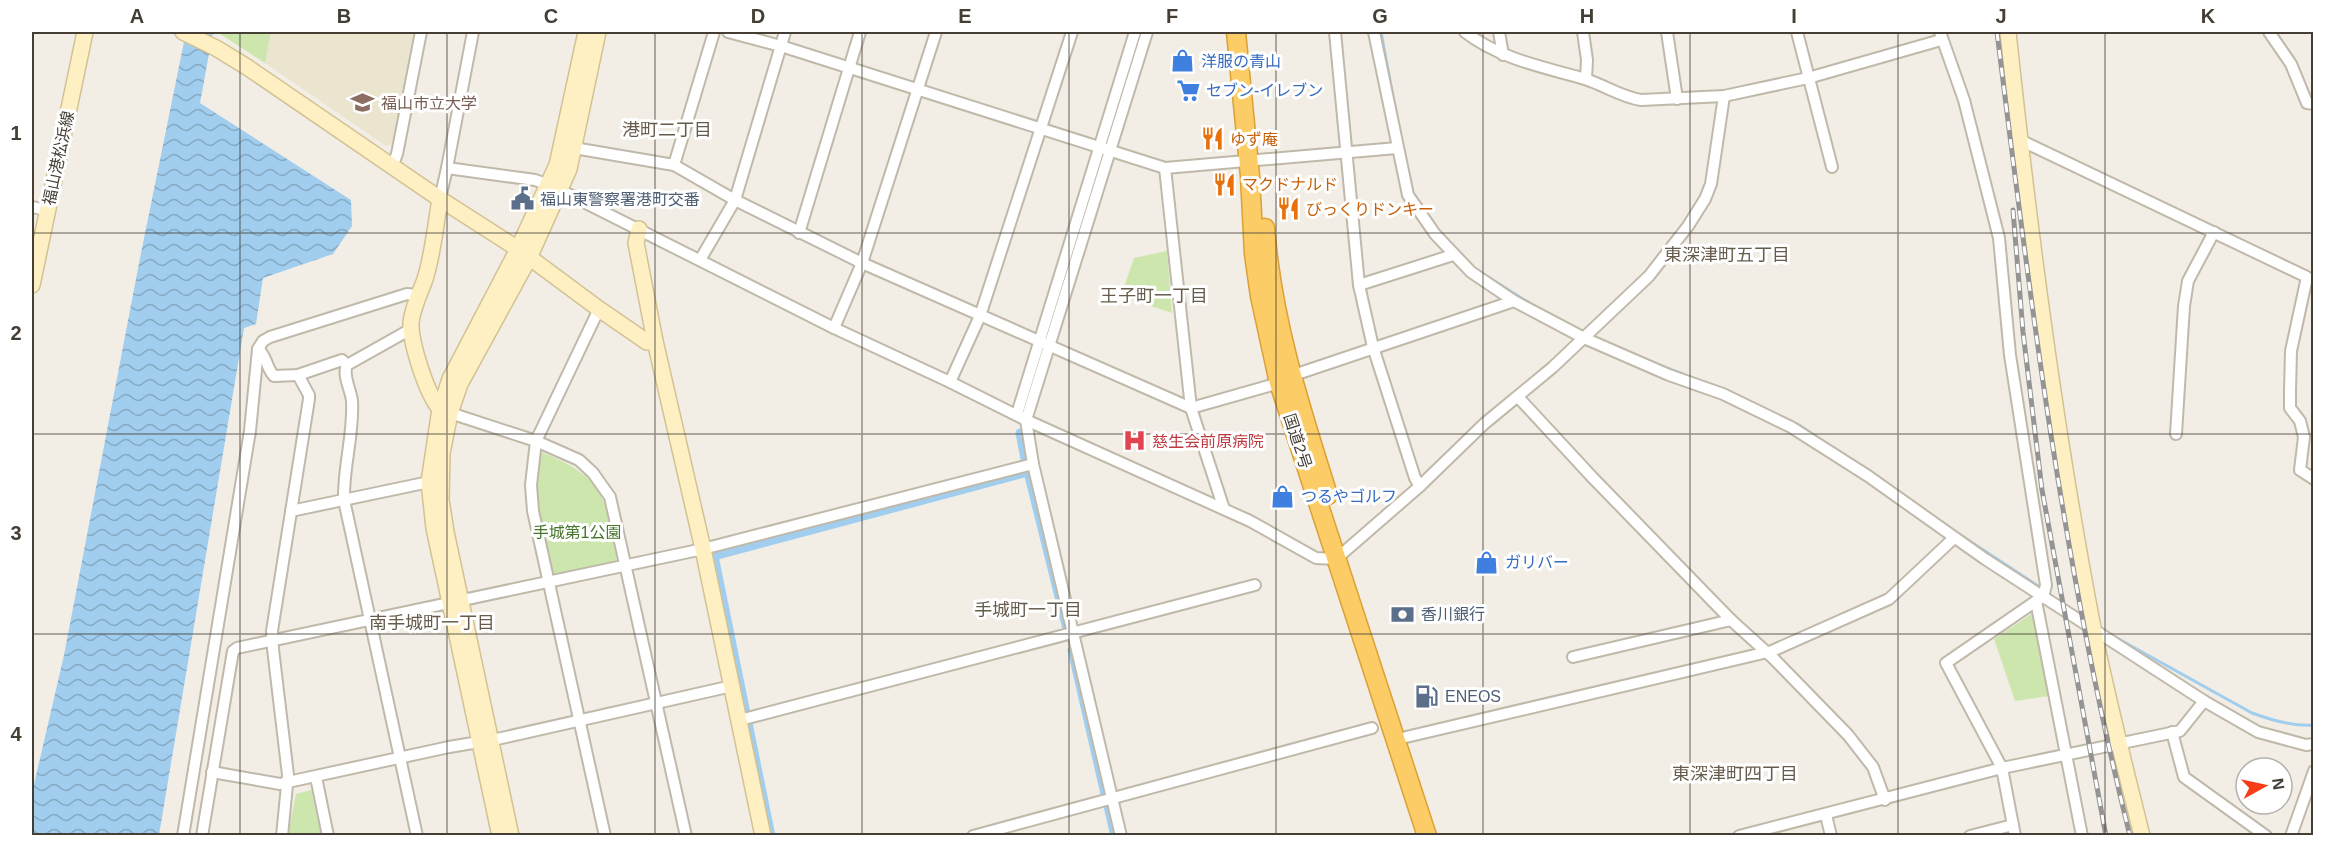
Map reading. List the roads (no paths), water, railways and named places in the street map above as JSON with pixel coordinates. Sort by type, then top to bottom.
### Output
[{"type":"highway","name":"国道2号","points":[[1236,32],[1254,160]]},
{"type":"highway","name":"国道2号","points":[[1248,32],[1254,160],[1254,254],[1260,296],[1427,836]]},
{"type":"highway","name":"国道2号","points":[[1341,555],[1440,836]]},
{"type":"street","name":"福山港松浜線","points":[[32,285],[85,32]]},
{"type":"street","points":[[183,32],[216,48],[524,253],[647,342],[655,341]]},
{"type":"street","points":[[392,166],[397,154],[421,32]]},
{"type":"street","points":[[473,32],[425,281],[417,295],[411,329],[431,397],[445,411],[536,441],[579,459],[610,497],[686,836]]},
{"type":"street","points":[[555,188],[557,165],[586,32]]},
{"type":"street","points":[[511,836],[485,741],[455,602],[434,528],[429,482],[450,379],[524,253],[555,188],[569,169],[598,32]]},
{"type":"street","points":[[674,165],[714,32]]},
{"type":"street","points":[[728,32],[781,46],[1165,168],[1397,148]]},
{"type":"street","points":[[700,260],[735,200],[785,32]]},
{"type":"street","points":[[799,233],[860,32]]},
{"type":"street","points":[[834,328],[862,263],[936,32]]},
{"type":"street","points":[[950,382],[980,316],[1072,32]]},
{"type":"street","points":[[1120,836],[1022,417],[1104,148],[1135,32]]},
{"type":"street","points":[[1104,148],[1147,32]]},
{"type":"street","points":[[1335,32],[1359,285],[1373,347],[1415,478],[1420,486]]},
{"type":"street","points":[[1374,32],[1408,195],[1435,234],[1471,272],[1514,301],[1584,338],[1669,375],[1723,394],[1791,427],[1868,476],[2040,599],[2094,630],[2204,701],[2258,732],[2306,746],[2313,744]]},
{"type":"street","points":[[1465,32],[1482,45],[1503,55],[1586,79],[1632,98],[1677,99],[1724,96],[1808,78],[1940,36],[1964,100],[1999,238],[2010,355],[2046,585],[2040,599],[1946,663],[2002,768],[2014,830],[1970,836]]},
{"type":"street","points":[[1499,32],[1503,55]]},
{"type":"street","points":[[1583,32],[1587,60],[1586,79]]},
{"type":"street","points":[[1667,32],[1677,99]]},
{"type":"street","points":[[1797,32],[1833,167]]},
{"type":"street","points":[[2008,32],[2060,440],[2094,630],[2142,836]]},
{"type":"street","points":[[2270,32],[2291,64],[2307,103],[2313,104]]},
{"type":"street","points":[[447,168],[535,180],[555,188],[834,328],[1224,509],[1316,558],[1341,555],[1420,486],[1484,424],[1584,338],[1648,276],[1688,226],[1705,199],[1711,184],[1724,96]]},
{"type":"street","points":[[2020,140],[2310,276],[2291,351],[2290,408],[2300,422],[2304,436],[2300,470],[2313,479]]},
{"type":"street","points":[[574,148],[674,165],[735,200],[862,263],[1191,408],[1285,379],[1373,347],[1514,301]]},
{"type":"street","points":[[1165,168],[1191,408],[1224,509]]},
{"type":"street","points":[[32,207],[47,210]]},
{"type":"street","points":[[639,229],[636,243],[655,341],[703,549],[763,836]]},
{"type":"street","points":[[2176,434],[2184,306],[2188,281],[2214,232]]},
{"type":"street","points":[[1359,285],[1453,255]]},
{"type":"street","points":[[183,836],[247,451],[258,349],[263,341],[270,337],[406,294],[417,295]]},
{"type":"street","points":[[599,309],[536,441],[531,485],[533,511],[605,836]]},
{"type":"street","points":[[411,329],[347,365],[345,371],[352,402],[344,500],[417,836]]},
{"type":"street","points":[[258,349],[263,353],[270,372],[274,376],[298,375],[342,360],[347,365]]},
{"type":"street","points":[[282,836],[288,783],[272,640],[309,395],[298,375]]},
{"type":"street","points":[[1518,397],[1592,477],[1731,620],[1773,658],[1854,743],[1873,767],[1885,800]]},
{"type":"street","points":[[445,411],[441,500],[455,602]]},
{"type":"street","points":[[202,836],[233,651],[237,648],[703,549],[1033,464]]},
{"type":"street","points":[[291,511],[429,482]]},
{"type":"street","points":[[1406,737],[1766,653],[1889,599],[1954,538]]},
{"type":"street","points":[[740,720],[1255,585]]},
{"type":"street","points":[[2040,599],[2082,836]]},
{"type":"street","points":[[1573,657],[1731,620]]},
{"type":"street","points":[[212,772],[280,784],[288,783],[732,686]]},
{"type":"street","points":[[1739,836],[2002,768],[2180,731],[2204,701]]},
{"type":"street","points":[[973,836],[1372,728]]},
{"type":"street","points":[[2172,732],[2184,777],[2266,836]]},
{"type":"street","points":[[485,741],[500,836]]},
{"type":"street","points":[[2291,836],[2313,771]]},
{"type":"street","points":[[316,777],[328,836]]},
{"type":"street","points":[[1826,815],[1831,836]]},
{"type":"water","points":[[186,32],[213,32],[200,103],[351,200],[352,226],[333,254],[263,278],[256,324],[244,328],[159,835],[32,836],[32,793],[64,655]]},
{"type":"waterway","points":[[1381,32],[1397,118]]},
{"type":"waterway","points":[[1477,270],[1537,308]]},
{"type":"waterway","points":[[1656,364],[1683,374]]},
{"type":"waterway","points":[[1726,390],[1799,425],[1818,438]]},
{"type":"waterway","points":[[1020,433],[1025,459]]},
{"type":"waterway","points":[[771,836],[714,556],[1028,472],[1067,629]]},
{"type":"waterway","points":[[1962,536],[2041,588]]},
{"type":"waterway","points":[[2115,637],[2252,713],[2290,724],[2314,725]]},
{"type":"waterway","points":[[1072,650],[1105,794]]},
{"type":"waterway","points":[[1107,802],[1115,836]]},
{"type":"railway","points":[[1997,32],[2022,234],[2051,436],[2086,637],[2130,836]]},
{"type":"railway","points":[[2013,210],[2023,332],[2042,490],[2106,836]]},
{"type":"place","name":"洋服の青山","points":[[1183,61]]},
{"type":"place","name":"セブン-イレブン","points":[[1188,90]]},
{"type":"place","name":"福山市立大学","points":[[363,103]]},
{"type":"place","name":"ゆず庵","points":[[1212,139]]},
{"type":"place","name":"マクドナルド","points":[[1224,184]]},
{"type":"place","name":"福山東警察署港町交番","points":[[522,199]]},
{"type":"place","name":"びっくりドンキー","points":[[1288,209]]},
{"type":"place","name":"慈生会前原病院","points":[[1134,441]]},
{"type":"place","name":"つるやゴルフ","points":[[1283,496]]},
{"type":"place","name":"ガリバー","points":[[1487,562]]},
{"type":"place","name":"香川銀行","points":[[1403,614]]},
{"type":"place","name":"ENEOS","points":[[1427,696]]},
{"type":"district","name":"港町二丁目","points":[[667,130]]},
{"type":"district","name":"東深津町五丁目","points":[[1727,255]]},
{"type":"district","name":"王子町一丁目","points":[[1154,296]]},
{"type":"district","name":"手城町一丁目","points":[[1028,610]]},
{"type":"district","name":"南手城町一丁目","points":[[432,623]]},
{"type":"district","name":"東深津町四丁目","points":[[1735,774]]},
{"type":"park label","name":"手城第1公園","points":[[577,532]]}]
